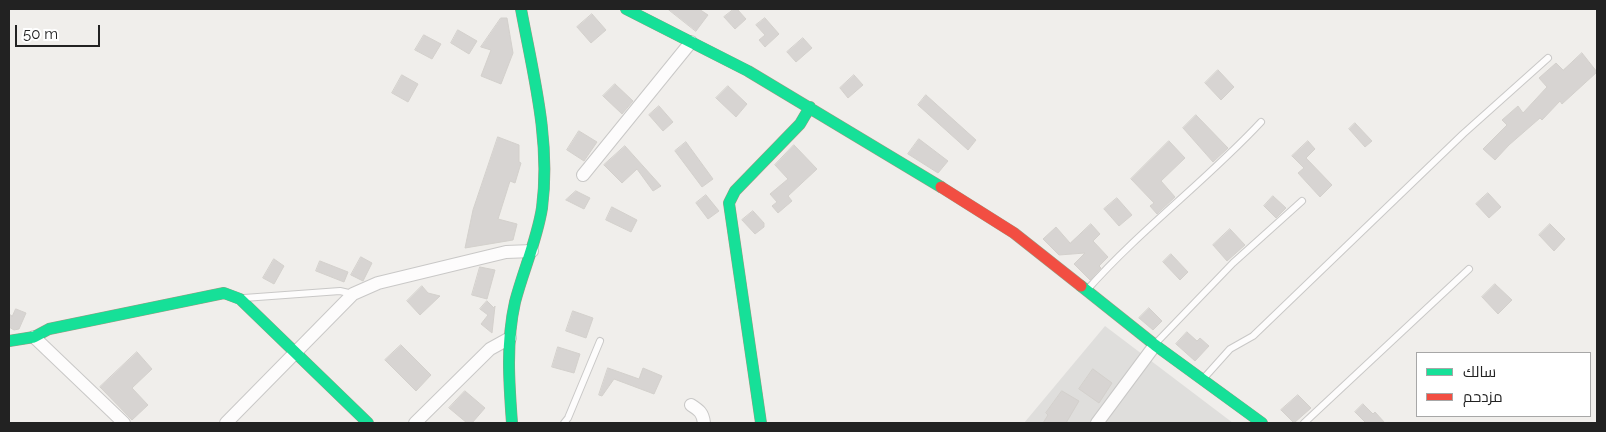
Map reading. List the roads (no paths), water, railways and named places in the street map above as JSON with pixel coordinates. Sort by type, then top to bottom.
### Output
[{"type":"street","points":[[512,423],[507,373],[510,338],[518,288],[532,250],[544,196],[540,118],[521,9]]},
{"type":"street","points":[[626,9],[748,71],[810,107],[1014,234],[1155,345],[1262,423]]},
{"type":"street","points":[[584,175],[691,42]]},
{"type":"street","points":[[761,423],[730,203],[735,191],[800,124],[810,107]]},
{"type":"street","points":[[226,423],[352,294],[378,283],[506,252],[532,250]]},
{"type":"street","points":[[9,341],[34,337],[49,329],[224,294],[240,299],[368,423]]},
{"type":"street","points":[[34,337],[124,423]]},
{"type":"street","points":[[415,423],[490,349],[510,338]]},
{"type":"street","points":[[1097,423],[1155,345]]},
{"type":"street","points":[[691,405],[700,411],[704,423]]},
{"type":"lane","points":[[1203,379],[1230,349],[1252,336],[1463,134],[1548,58]]},
{"type":"lane","points":[[1087,291],[1117,256],[1236,149],[1261,122]]},
{"type":"lane","points":[[1155,345],[1234,263],[1302,201]]},
{"type":"lane","points":[[1304,423],[1469,269]]},
{"type":"lane","points":[[240,299],[340,291],[352,294]]},
{"type":"lane","points":[[564,423],[568,418],[600,341]]}]
